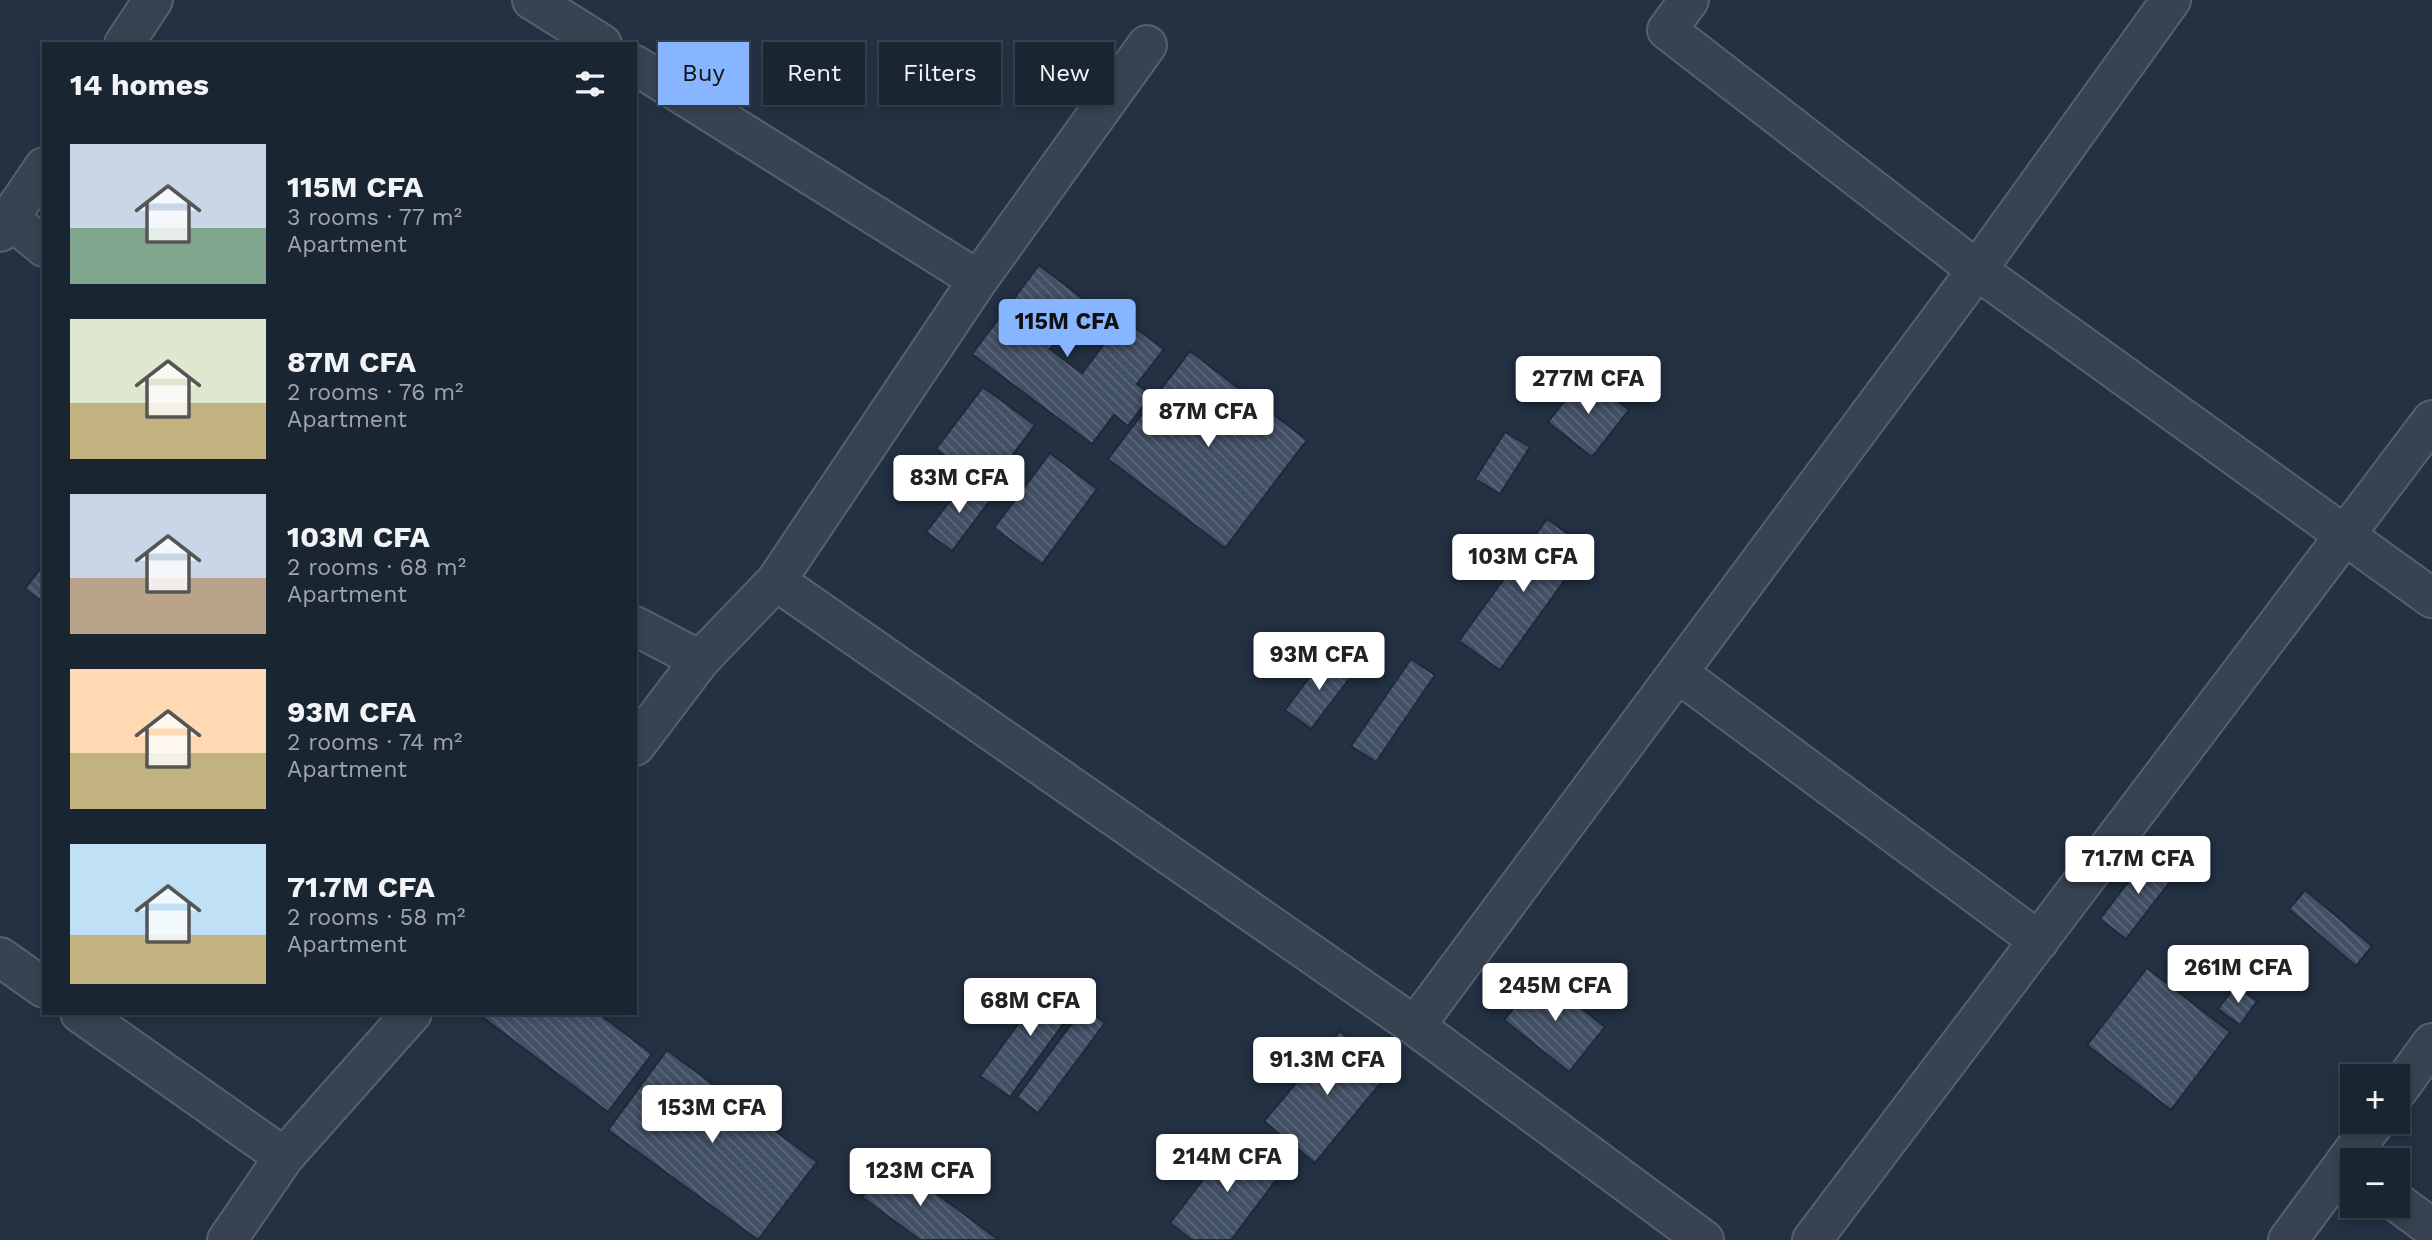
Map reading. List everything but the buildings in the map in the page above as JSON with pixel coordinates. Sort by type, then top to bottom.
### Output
[{"type":"street","points":[[125,42],[153,0]]},
{"type":"street","points":[[532,0],[599,42]]},
{"type":"street","points":[[1689,0],[1667,30],[1978,270],[2432,598]]},
{"type":"street","points":[[1415,1026],[1978,270],[2171,0]]},
{"type":"street","points":[[637,743],[700,660],[776,581],[978,280],[1147,44]]},
{"type":"street","points":[[637,66],[978,280]]},
{"type":"street","points":[[42,170],[5,226],[42,246]]},
{"type":"street","points":[[1812,1240],[2432,419]]},
{"type":"street","points":[[776,581],[1415,1026],[1704,1240]]},
{"type":"street","points":[[637,627],[700,660]]},
{"type":"street","points":[[1678,673],[2039,941]]},
{"type":"street","points":[[0,957],[42,987]]},
{"type":"street","points":[[83,1015],[284,1157]]},
{"type":"street","points":[[227,1240],[284,1157],[410,1015]]},
{"type":"street","points":[[2410,1073],[2432,1043]]},
{"type":"street","points":[[2288,1240],[2340,1177]]},
{"type":"street","points":[[2410,1212],[2432,1228]]}]
